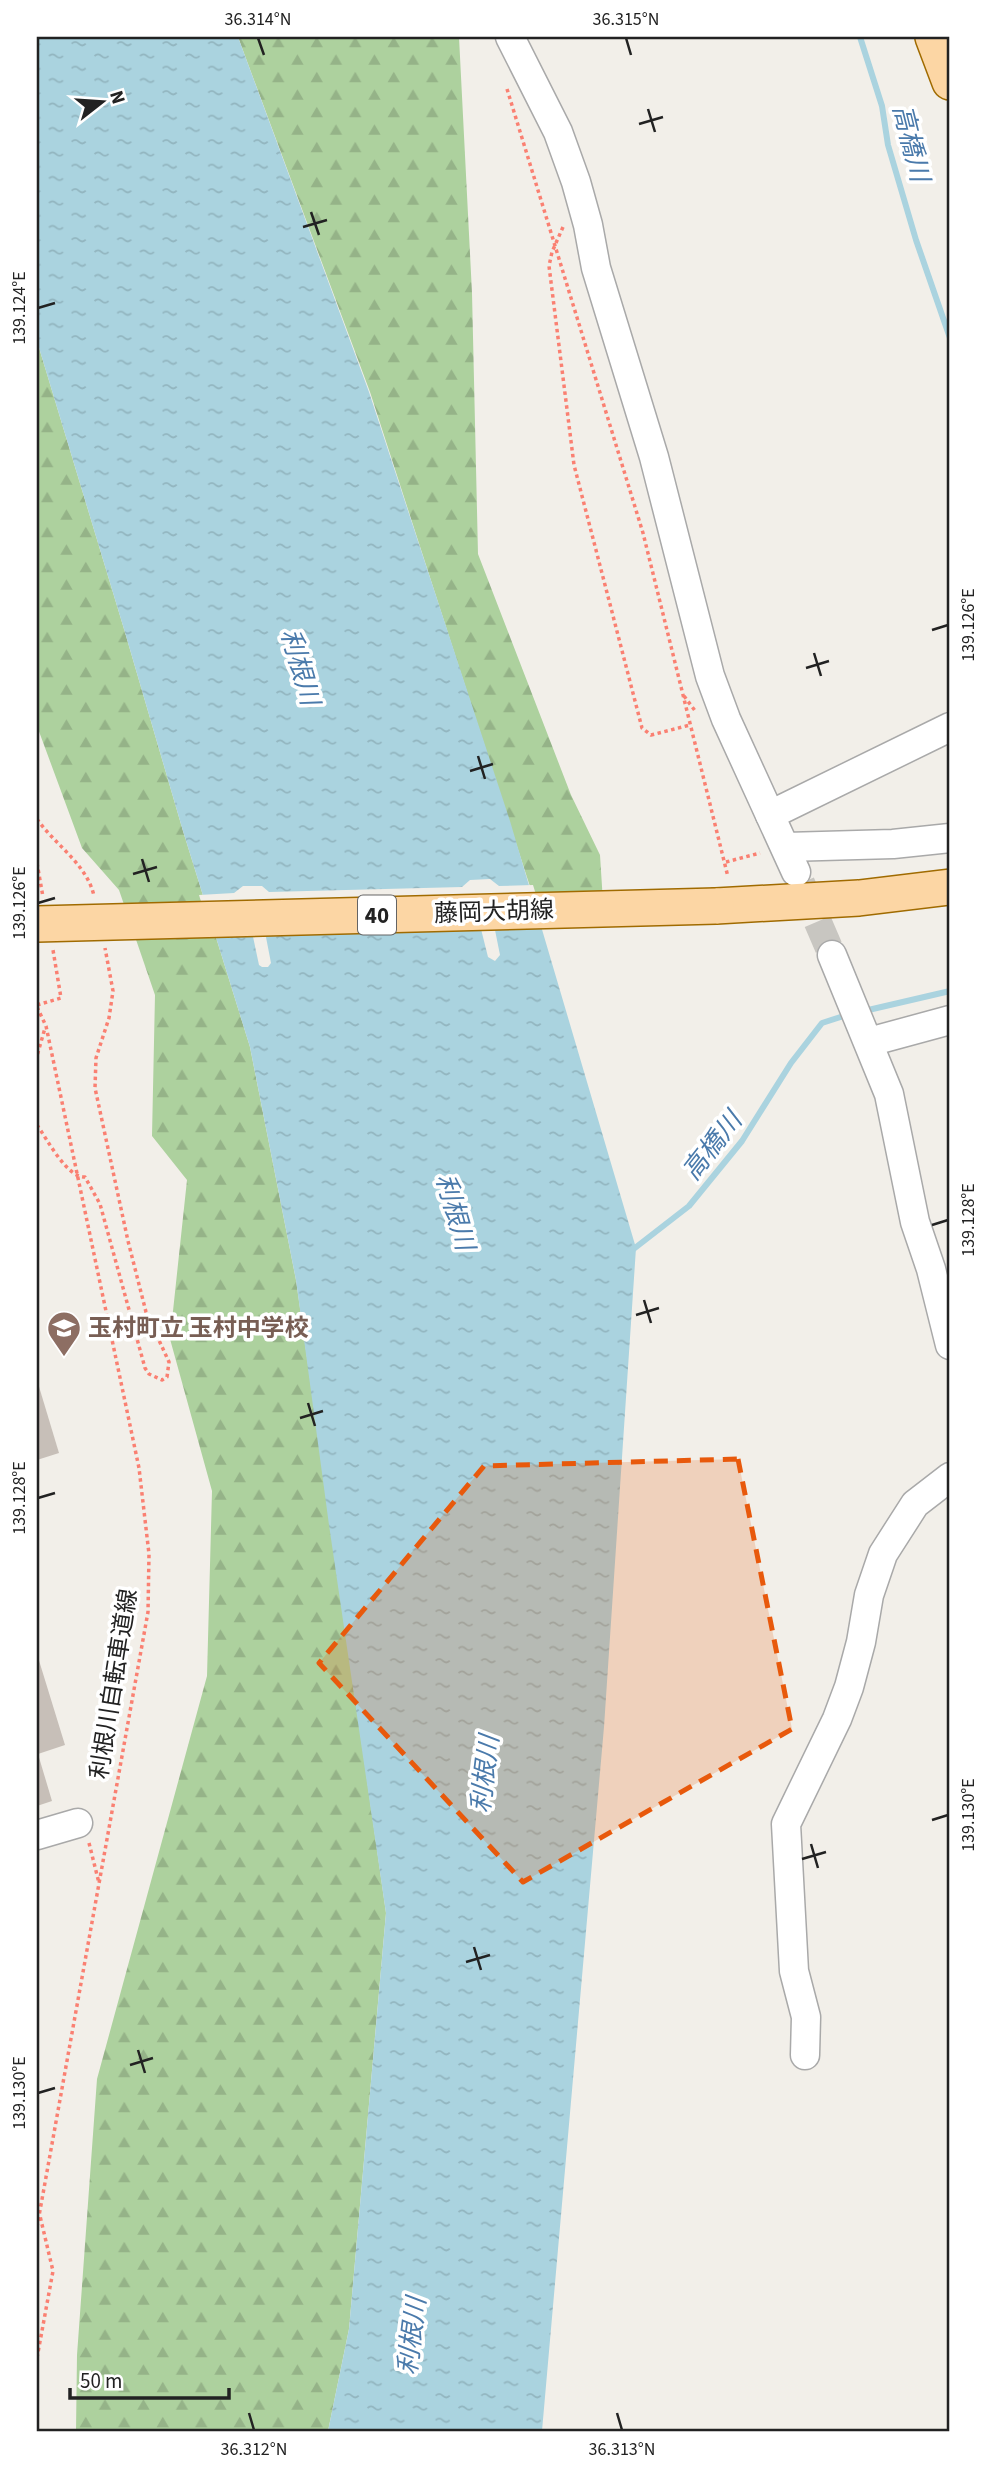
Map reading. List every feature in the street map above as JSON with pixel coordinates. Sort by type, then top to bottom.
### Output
[{"type":"main road","points":[[933,37],[950,82]]},
{"type":"main road","name":"藤岡大胡線","points":[[37,924],[723,896],[859,898],[950,887]]},
{"type":"street","points":[[510,37],[558,132],[576,182],[596,268],[654,457],[710,676],[726,719],[770,815],[781,857],[950,838]]},
{"type":"street","points":[[770,815],[950,727]]},
{"type":"street","points":[[832,955],[889,1094],[915,1222],[940,1263],[950,1345]]},
{"type":"street","points":[[866,1034],[950,1020]]},
{"type":"street","points":[[805,2055],[806,2017],[794,1971],[786,1824],[849,1687],[861,1642],[869,1595],[884,1554],[915,1504],[950,1477]]},
{"type":"street","points":[[37,1835],[83,1828]]},
{"type":"path","points":[[504,79],[643,533],[726,862],[723,896]]},
{"type":"path","points":[[563,220],[563,229],[552,252],[550,267],[574,465],[642,728],[651,734],[690,725]]},
{"type":"path","points":[[37,820],[76,862],[92,886],[94,898]]},
{"type":"path","points":[[726,862],[781,857]]},
{"type":"path","points":[[37,1125],[68,1171],[88,1180],[100,1204],[145,1368],[149,1374],[162,1380],[170,1372],[169,1362],[146,1312],[95,1088],[96,1058],[109,1018],[113,991],[105,946]]},
{"type":"path","points":[[37,1006],[53,1000]]},
{"type":"path","name":"利根川自転車道線","points":[[37,1006],[46,1026],[139,1468],[149,1554],[148,1612],[115,1782],[37,2227]]},
{"type":"path","points":[[37,1068],[37,1056],[46,1026]]},
{"type":"path","points":[[83,1828],[99,1885]]},
{"type":"path","points":[[37,2358],[53,2271],[39,2213]]},
{"type":"highlighted area","points":[[738,1459],[792,1729],[523,1882],[319,1663],[484,1466]]},
{"type":"green space","points":[[238,37],[459,37],[472,293],[478,554],[571,795],[600,855],[603,902],[535,902],[370,392]]},
{"type":"green space","points":[[37,341],[250,1047],[296,1280],[386,1913],[349,2329],[328,2431],[76,2431],[77,2355],[97,2079],[207,1676],[212,1491],[170,1339],[187,1180],[152,1136],[155,995],[119,890],[82,848],[37,726]]},
{"type":"water","name":"利根川","points":[[37,37],[238,37],[369,392],[510,821],[636,1248],[604,1727],[542,2431],[328,2431],[349,2329],[386,1913],[296,1280],[250,1047],[37,341]]},
{"type":"pier","points":[[490,879],[499,886],[533,885],[545,923],[494,925],[500,955],[495,961],[488,957],[480,925],[265,932],[271,963],[268,967],[262,967],[259,965],[252,932],[211,933],[199,895],[234,893],[243,886],[262,886],[269,892],[462,887],[470,880]]},
{"type":"building","points":[[37,1380],[59,1453],[37,1460]]},
{"type":"building","points":[[37,1654],[65,1745],[38,1754],[52,1801],[37,1806]]},
{"type":"waterway","name":"高橋川","points":[[860,37],[882,106],[888,145],[916,240],[950,338]]},
{"type":"waterway","name":"高橋川","points":[[864,1011],[950,991]]},
{"type":"waterway","name":"高橋川","points":[[631,1251],[689,1206],[742,1141],[791,1063],[822,1023],[850,1014]]},
{"type":"tunnel","points":[[801,883],[832,955]]},
{"type":"place","name":"玉村町立 玉村中学校","points":[[64,1358]]}]
